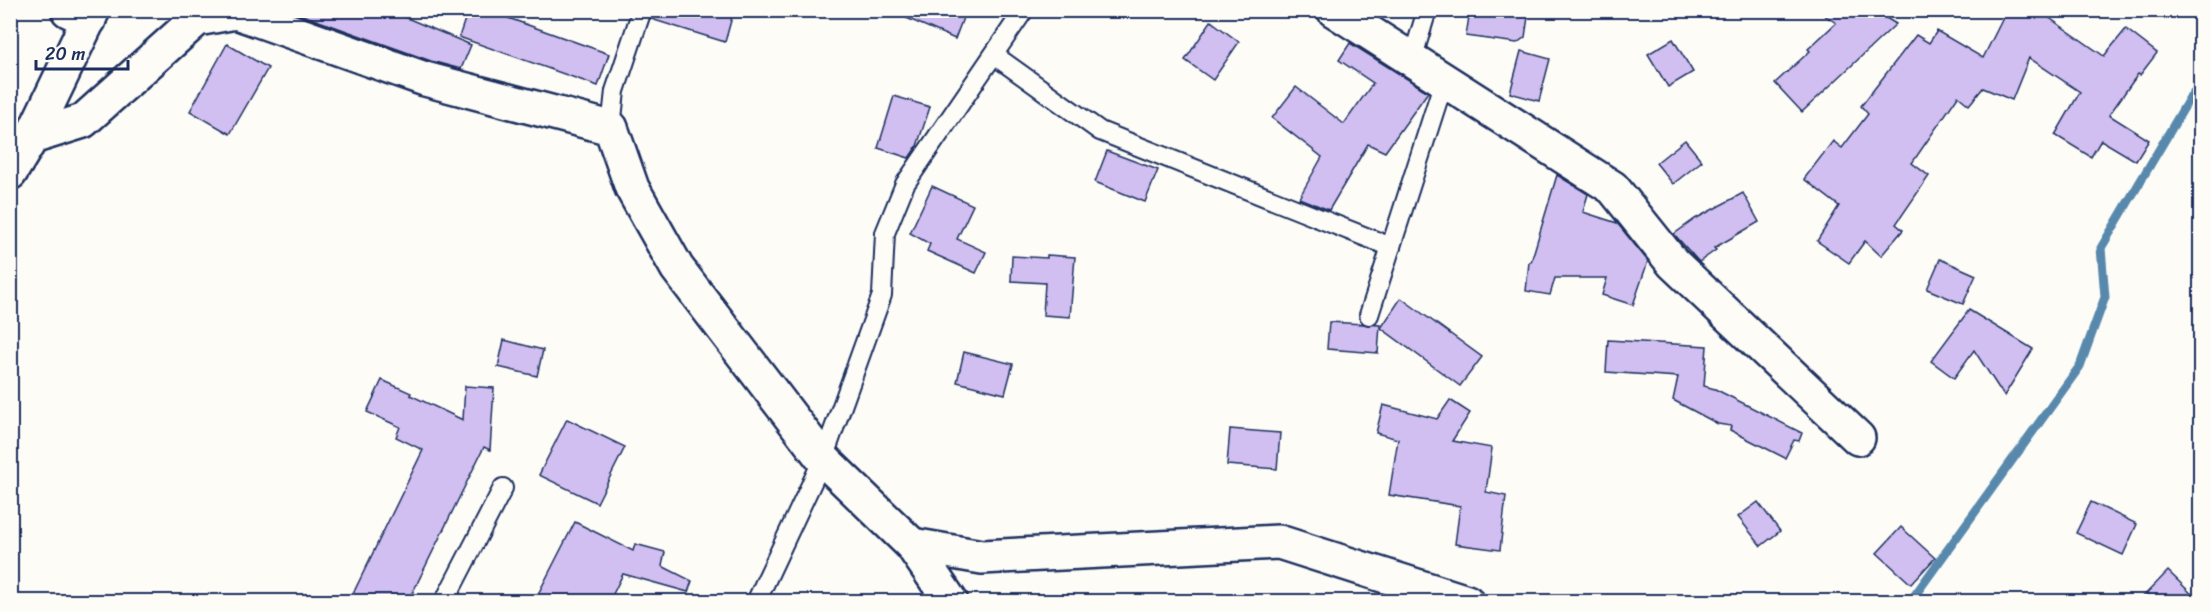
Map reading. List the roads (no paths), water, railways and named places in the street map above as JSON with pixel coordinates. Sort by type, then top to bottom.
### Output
[{"type":"street","points":[[1334,10],[1613,188],[1673,263],[1858,438]]},
{"type":"street","points":[[32,137],[83,121],[197,19],[236,11],[425,79],[611,128],[632,188],[677,268],[823,459],[912,545],[951,602]]},
{"type":"street","points":[[10,173],[32,137],[83,14]]},
{"type":"street","points":[[912,545],[982,557],[1279,542],[1467,602]]},
{"type":"lane","points":[[611,128],[615,91],[642,10]]},
{"type":"lane","points":[[756,602],[823,459],[882,295],[885,233],[905,184],[1024,10]]},
{"type":"lane","points":[[1412,60],[1427,10]]},
{"type":"lane","points":[[994,55],[1100,131],[1390,247]]},
{"type":"lane","points":[[1369,315],[1444,81]]},
{"type":"lane","points":[[444,602],[503,488]]},
{"type":"waterway","points":[[1910,602],[2080,366],[2105,297],[2101,248],[2189,99],[2200,86]]}]
